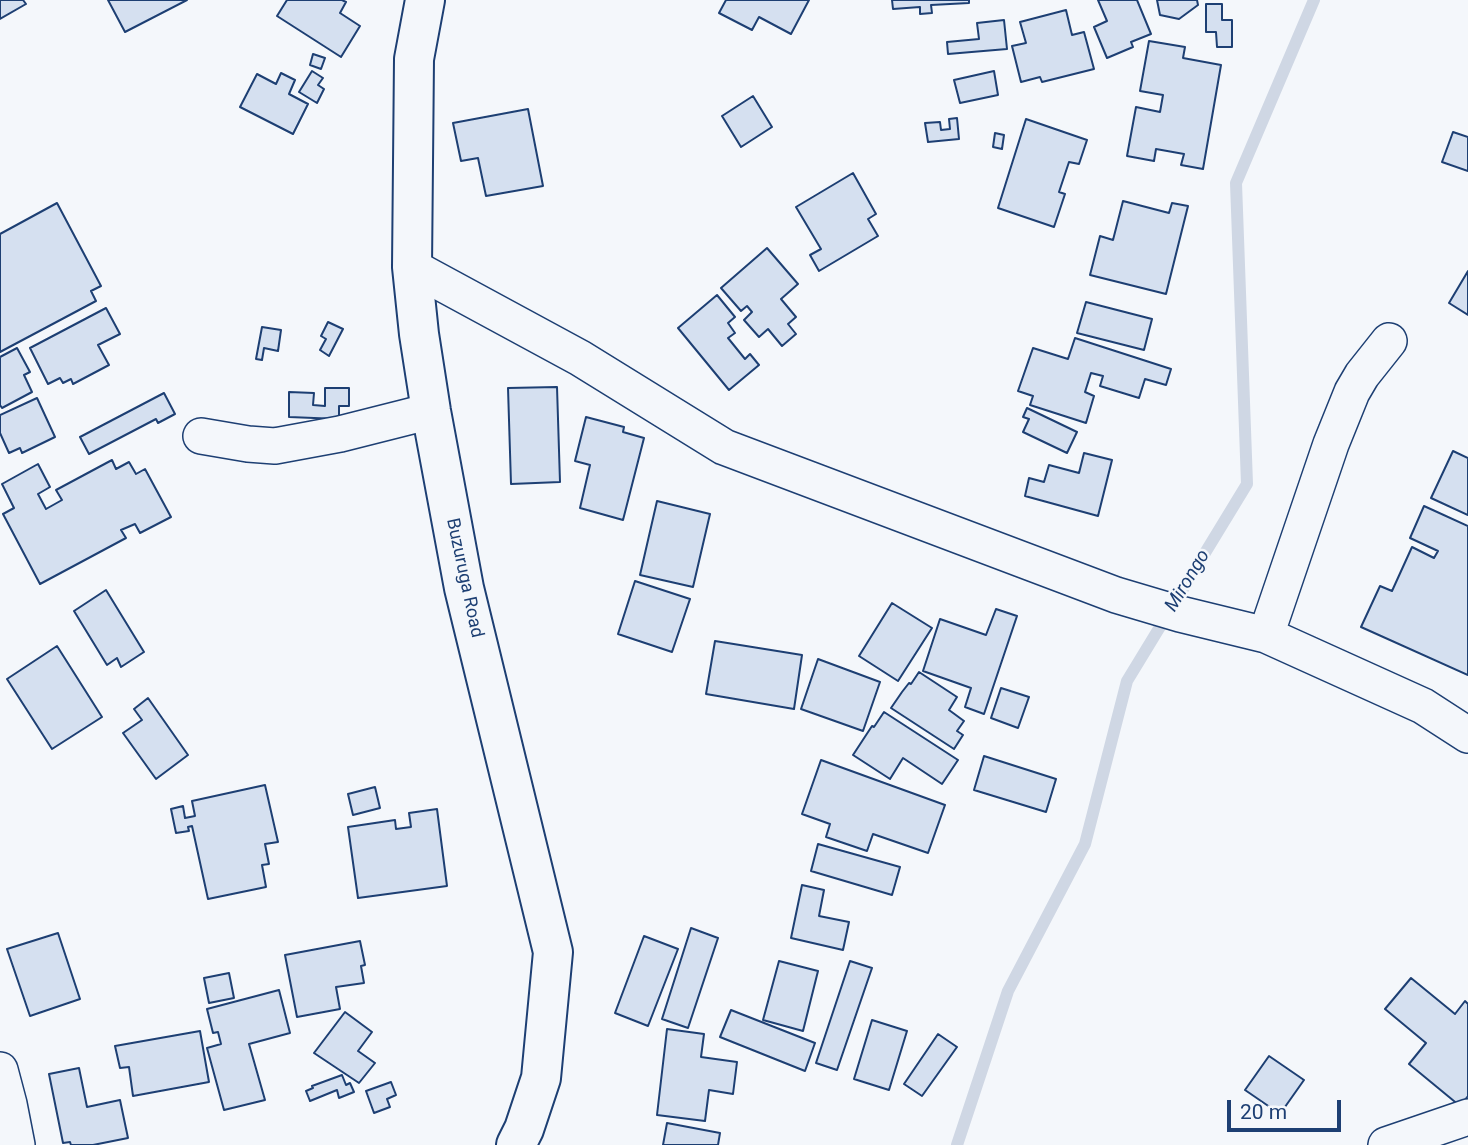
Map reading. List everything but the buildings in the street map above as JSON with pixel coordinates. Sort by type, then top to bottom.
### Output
[{"type":"main road","name":"Buzuruga Road","points":[[425,0],[414,59],[412,267],[419,334],[464,587],[553,952],[541,1078],[516,1145]]},
{"type":"street","points":[[412,267],[580,358],[723,447],[1116,595],[1266,635],[1423,706],[1468,735]]},
{"type":"street","points":[[1266,635],[1346,405],[1357,382],[1388,341]]},
{"type":"street","points":[[201,436],[275,446],[340,434],[431,411]]},
{"type":"street","points":[[0,1070],[17,1145]]},
{"type":"street","points":[[1386,1145],[1468,1117]]},
{"type":"waterway","name":"Mirongo","points":[[957,1145],[1008,991],[1085,844],[1127,681],[1247,484],[1236,183],[1314,0]]}]
